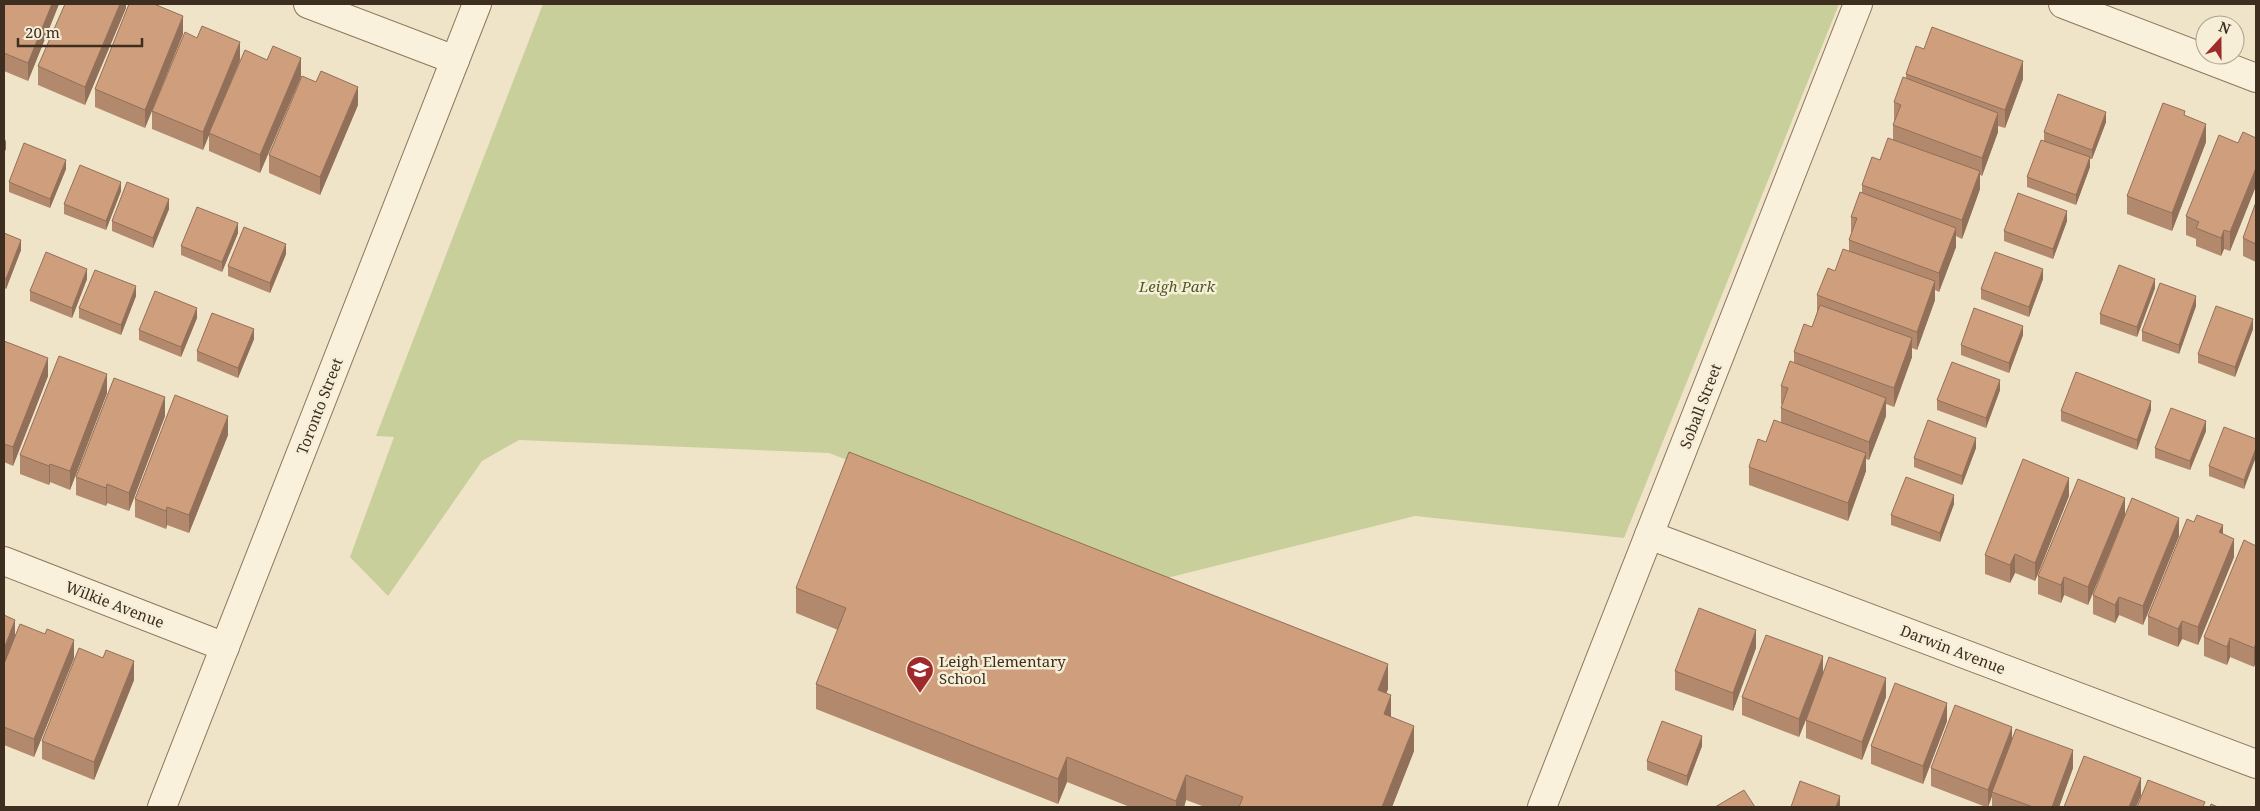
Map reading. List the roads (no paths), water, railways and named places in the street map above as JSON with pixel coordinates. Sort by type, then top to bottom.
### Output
[{"type":"street","points":[[308,4],[455,60]]},
{"type":"street","name":"Toronto Street","points":[[162,807],[477,4]]},
{"type":"street","name":"Soball Street","points":[[1542,807],[1858,4]]},
{"type":"street","points":[[2063,4],[2256,78]]},
{"type":"street","name":"Darwin Avenue","points":[[1649,535],[2256,764]]},
{"type":"street","name":"Wilkie Avenue","points":[[4,561],[225,647]]},
{"type":"place","name":"Leigh Elementary School","points":[[920,694]]},
{"type":"park label","name":"Leigh Park","points":[[1177,286]]}]
